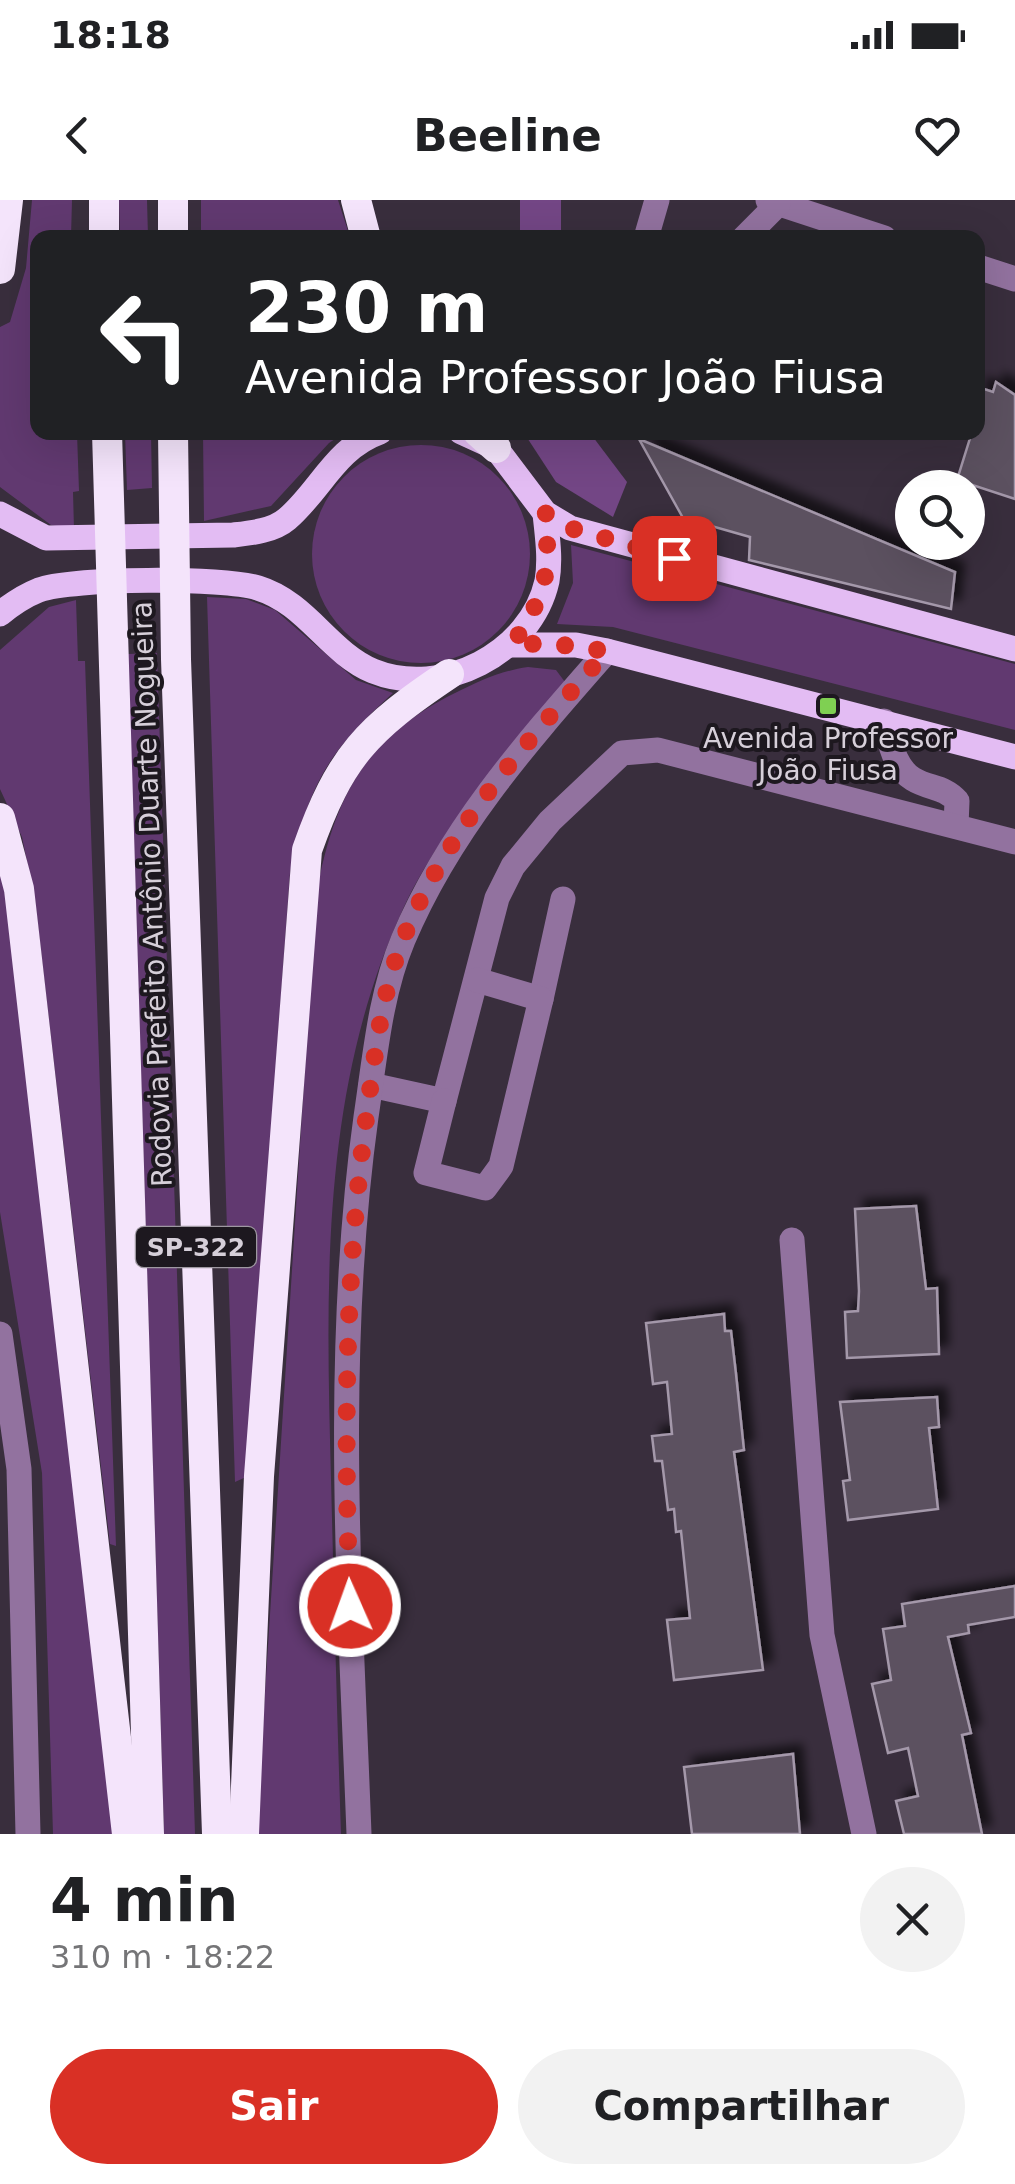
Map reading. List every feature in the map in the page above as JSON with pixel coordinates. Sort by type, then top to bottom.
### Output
[{"type":"highway","points":[[0,270],[8,200]]},
{"type":"highway","points":[[104,200],[104,230]]},
{"type":"highway","points":[[173,200],[173,230]]},
{"type":"highway","points":[[356,200],[364,230]]},
{"type":"highway","name":"Rodovia Prefeito Antônio Duarte Nogueira","points":[[106,440],[150,1834]]},
{"type":"highway","name":"Rodovia Prefeito Antônio Duarte Nogueira","points":[[173,440],[176,659],[216,1834]]},
{"type":"highway","points":[[244,1834],[259,1476],[307,850],[323,806],[363,738],[448,674]]},
{"type":"highway","points":[[0,818],[10,841],[22,908],[127,1834]]},
{"type":"main road","points":[[0,514],[46,538],[261,531],[286,520],[359,440]]},
{"type":"main road","points":[[487,440],[545,513],[570,528],[1015,649]]},
{"type":"main road","points":[[512,645],[546,584],[550,561],[545,513]]},
{"type":"main road","points":[[0,614],[42,589],[74,584],[231,583],[284,597],[352,659],[374,672],[421,679],[448,674],[512,645],[562,644],[607,651],[1015,757]]},
{"type":"street","points":[[648,230],[657,200]]},
{"type":"street","points":[[750,230],[773,202],[859,230]]},
{"type":"street","points":[[985,269],[1015,279]]},
{"type":"street","points":[[359,1834],[343,1416],[358,1171],[380,1016],[402,942],[434,876],[502,771],[607,651]]},
{"type":"street","points":[[884,721],[896,760],[912,779],[947,790],[956,801],[956,826]]},
{"type":"street","points":[[563,899],[501,1166],[484,1188],[426,1174],[497,898],[513,866],[550,822],[622,754],[658,750],[1015,842]]},
{"type":"street","points":[[478,980],[541,999]]},
{"type":"street","points":[[370,1085],[444,1102]]},
{"type":"street","points":[[792,1240],[822,1634],[864,1834]]},
{"type":"street","points":[[0,1334],[18,1469],[28,1834]]},
{"type":"shaded area","points":[[32,200],[72,200],[71,230],[30,230],[30,440],[77,440],[79,491],[73,492],[74,529],[51,525],[0,487],[0,327],[10,322],[26,268]]},
{"type":"shaded area","points":[[119,200],[147,200],[148,230],[120,230]]},
{"type":"shaded area","points":[[201,200],[338,200],[348,230],[201,230]]},
{"type":"shaded area","points":[[520,200],[561,200],[561,230],[520,230]]},
{"type":"shaded area","points":[[125,440],[151,440],[152,488],[127,490]]},
{"type":"shaded area","points":[[203,440],[334,440],[271,506],[204,521]]},
{"type":"shaded area","points":[[529,440],[595,440],[627,482],[613,517],[556,482]]},
{"type":"shaded area","points":[[421,445],[463,453],[498,477],[522,512],[530,554],[522,596],[498,631],[463,655],[421,663],[379,655],[344,631],[320,596],[312,554],[320,512],[344,477],[379,453]]},
{"type":"shaded area","points":[[571,545],[1015,664],[1015,730],[613,627],[557,624],[573,583]]},
{"type":"shaded area","points":[[207,597],[246,599],[275,610],[356,680],[393,693],[351,734],[324,772],[305,816],[290,873],[246,1477],[235,1482]]},
{"type":"shaded area","points":[[76,600],[78,661],[85,661],[116,1546],[110,1544],[35,900],[22,837],[0,789],[0,650],[49,607]]},
{"type":"shaded area","points":[[157,653],[195,1834],[164,1834],[128,654]]},
{"type":"shaded area","points":[[528,667],[556,670],[565,682],[457,819],[403,909],[376,977],[356,1047],[342,1118],[334,1189],[328,1334],[341,1834],[256,1834],[316,894],[324,859],[344,800],[358,774],[397,730],[455,693],[499,674]]},
{"type":"shaded area","points":[[0,846],[114,1834],[53,1834],[42,1473],[0,1212]]},
{"type":"building","points":[[996,382],[1015,395],[1015,499],[985,489],[985,470],[960,470],[970,440],[985,440],[985,389],[993,392]]},
{"type":"building","points":[[640,440],[895,547],[895,560],[926,560],[955,572],[951,609],[749,560],[750,537],[683,518]]},
{"type":"building","points":[[916,1206],[926,1289],[937,1288],[939,1354],[847,1358],[845,1312],[858,1311],[855,1209]]},
{"type":"building","points":[[724,1314],[725,1331],[731,1331],[736,1374],[744,1450],[734,1452],[763,1670],[674,1680],[667,1620],[690,1618],[681,1531],[676,1532],[674,1509],[668,1510],[662,1461],[655,1461],[652,1436],[672,1434],[667,1382],[653,1384],[646,1323]]},
{"type":"building","points":[[937,1397],[939,1427],[929,1428],[938,1509],[848,1520],[843,1481],[850,1480],[840,1402]]},
{"type":"building","points":[[1015,1586],[1015,1617],[968,1625],[969,1633],[948,1637],[971,1733],[962,1735],[982,1834],[904,1834],[896,1801],[918,1796],[908,1748],[888,1753],[872,1684],[891,1680],[883,1629],[905,1626],[902,1604]]},
{"type":"building","points":[[793,1754],[800,1834],[692,1834],[684,1767]]},
{"type":"place","name":"Avenida Professor João Fiusa","points":[[828,706]]},
{"type":"route","points":[[350,1606],[343,1416],[358,1171],[380,1016],[402,942],[434,876],[502,771],[607,651],[548,643],[512,645],[546,584],[550,561],[545,513],[570,528],[674,558]]}]
